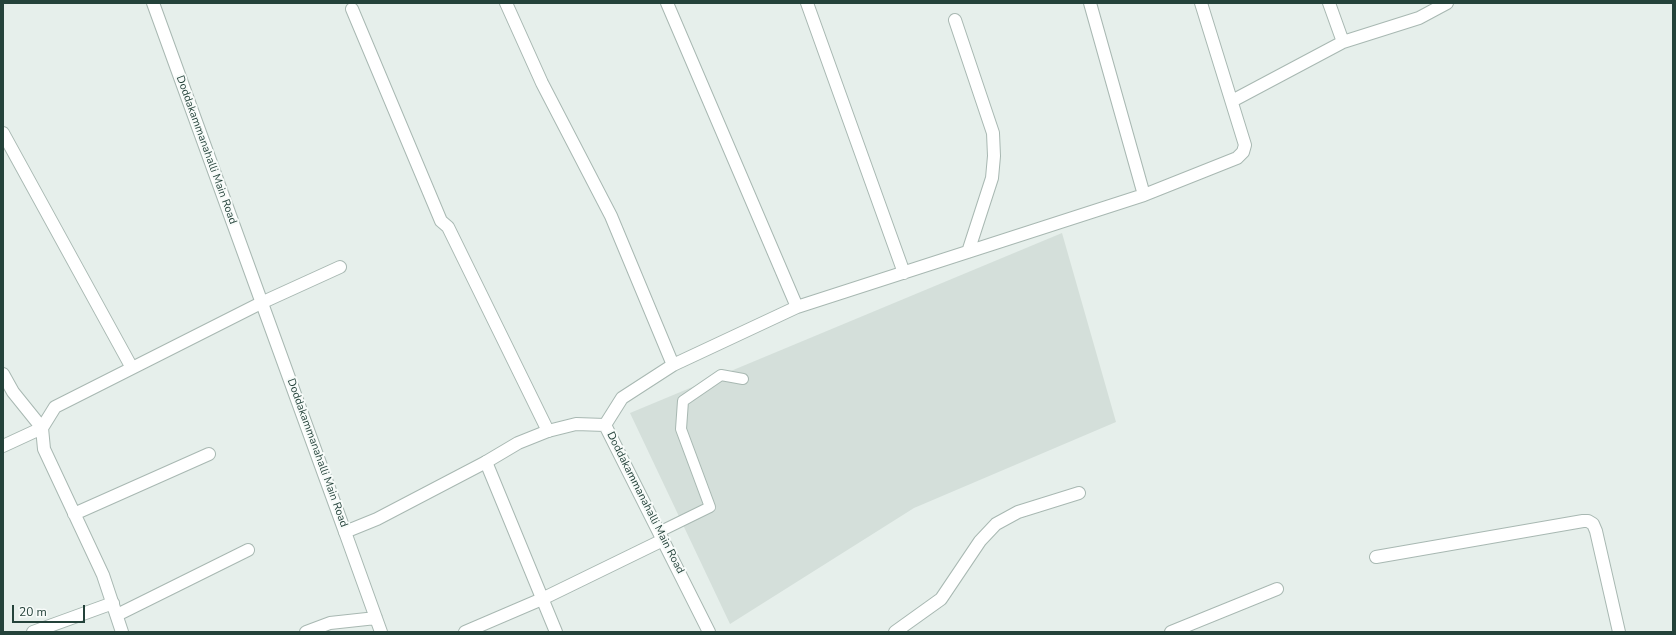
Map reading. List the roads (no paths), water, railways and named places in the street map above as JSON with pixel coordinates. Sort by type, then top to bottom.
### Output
[{"type":"street","name":"Doddakammanahalli Main Road","points":[[153,3],[345,532],[377,519],[486,462],[518,443],[548,431],[576,424],[606,425],[709,632]]},
{"type":"street","points":[[506,3],[542,83],[611,216],[673,365]]},
{"type":"street","points":[[667,3],[797,308]]},
{"type":"street","points":[[807,3],[904,273]]},
{"type":"street","points":[[1090,3],[1144,195]]},
{"type":"street","points":[[606,425],[622,398],[673,365],[797,308],[1144,195],[1237,158],[1244,152],[1245,145],[1201,3]]},
{"type":"street","points":[[1329,3],[1342,42]]},
{"type":"street","points":[[1232,101],[1342,42],[1419,18],[1447,3]]},
{"type":"street","points":[[352,9],[441,221],[448,227],[548,431]]},
{"type":"street","points":[[955,20],[992,133],[994,156],[992,178],[968,252]]},
{"type":"street","points":[[3,133],[132,368]]},
{"type":"street","points":[[3,446],[42,428],[55,407],[262,303],[340,267]]},
{"type":"street","points":[[3,374],[13,392],[42,428],[44,449],[103,575],[122,632]]},
{"type":"street","points":[[74,514],[209,454]]},
{"type":"street","points":[[486,462],[556,632]]},
{"type":"street","points":[[895,632],[914,627],[941,599],[980,541],[996,524],[1018,512],[1079,493]]},
{"type":"street","points":[[1376,557],[1588,521],[1593,524],[1596,531],[1619,632]]},
{"type":"street","points":[[345,532],[381,632]]},
{"type":"street","points":[[465,632],[542,599],[661,536]]},
{"type":"street","points":[[117,615],[248,550]]},
{"type":"street","points":[[1171,632],[1277,589]]},
{"type":"street","points":[[33,632],[113,603]]},
{"type":"street","points":[[306,632],[330,623],[376,618]]},
{"type":"lane","points":[[661,536],[710,507],[681,429],[683,401],[721,375],[743,379]]}]
